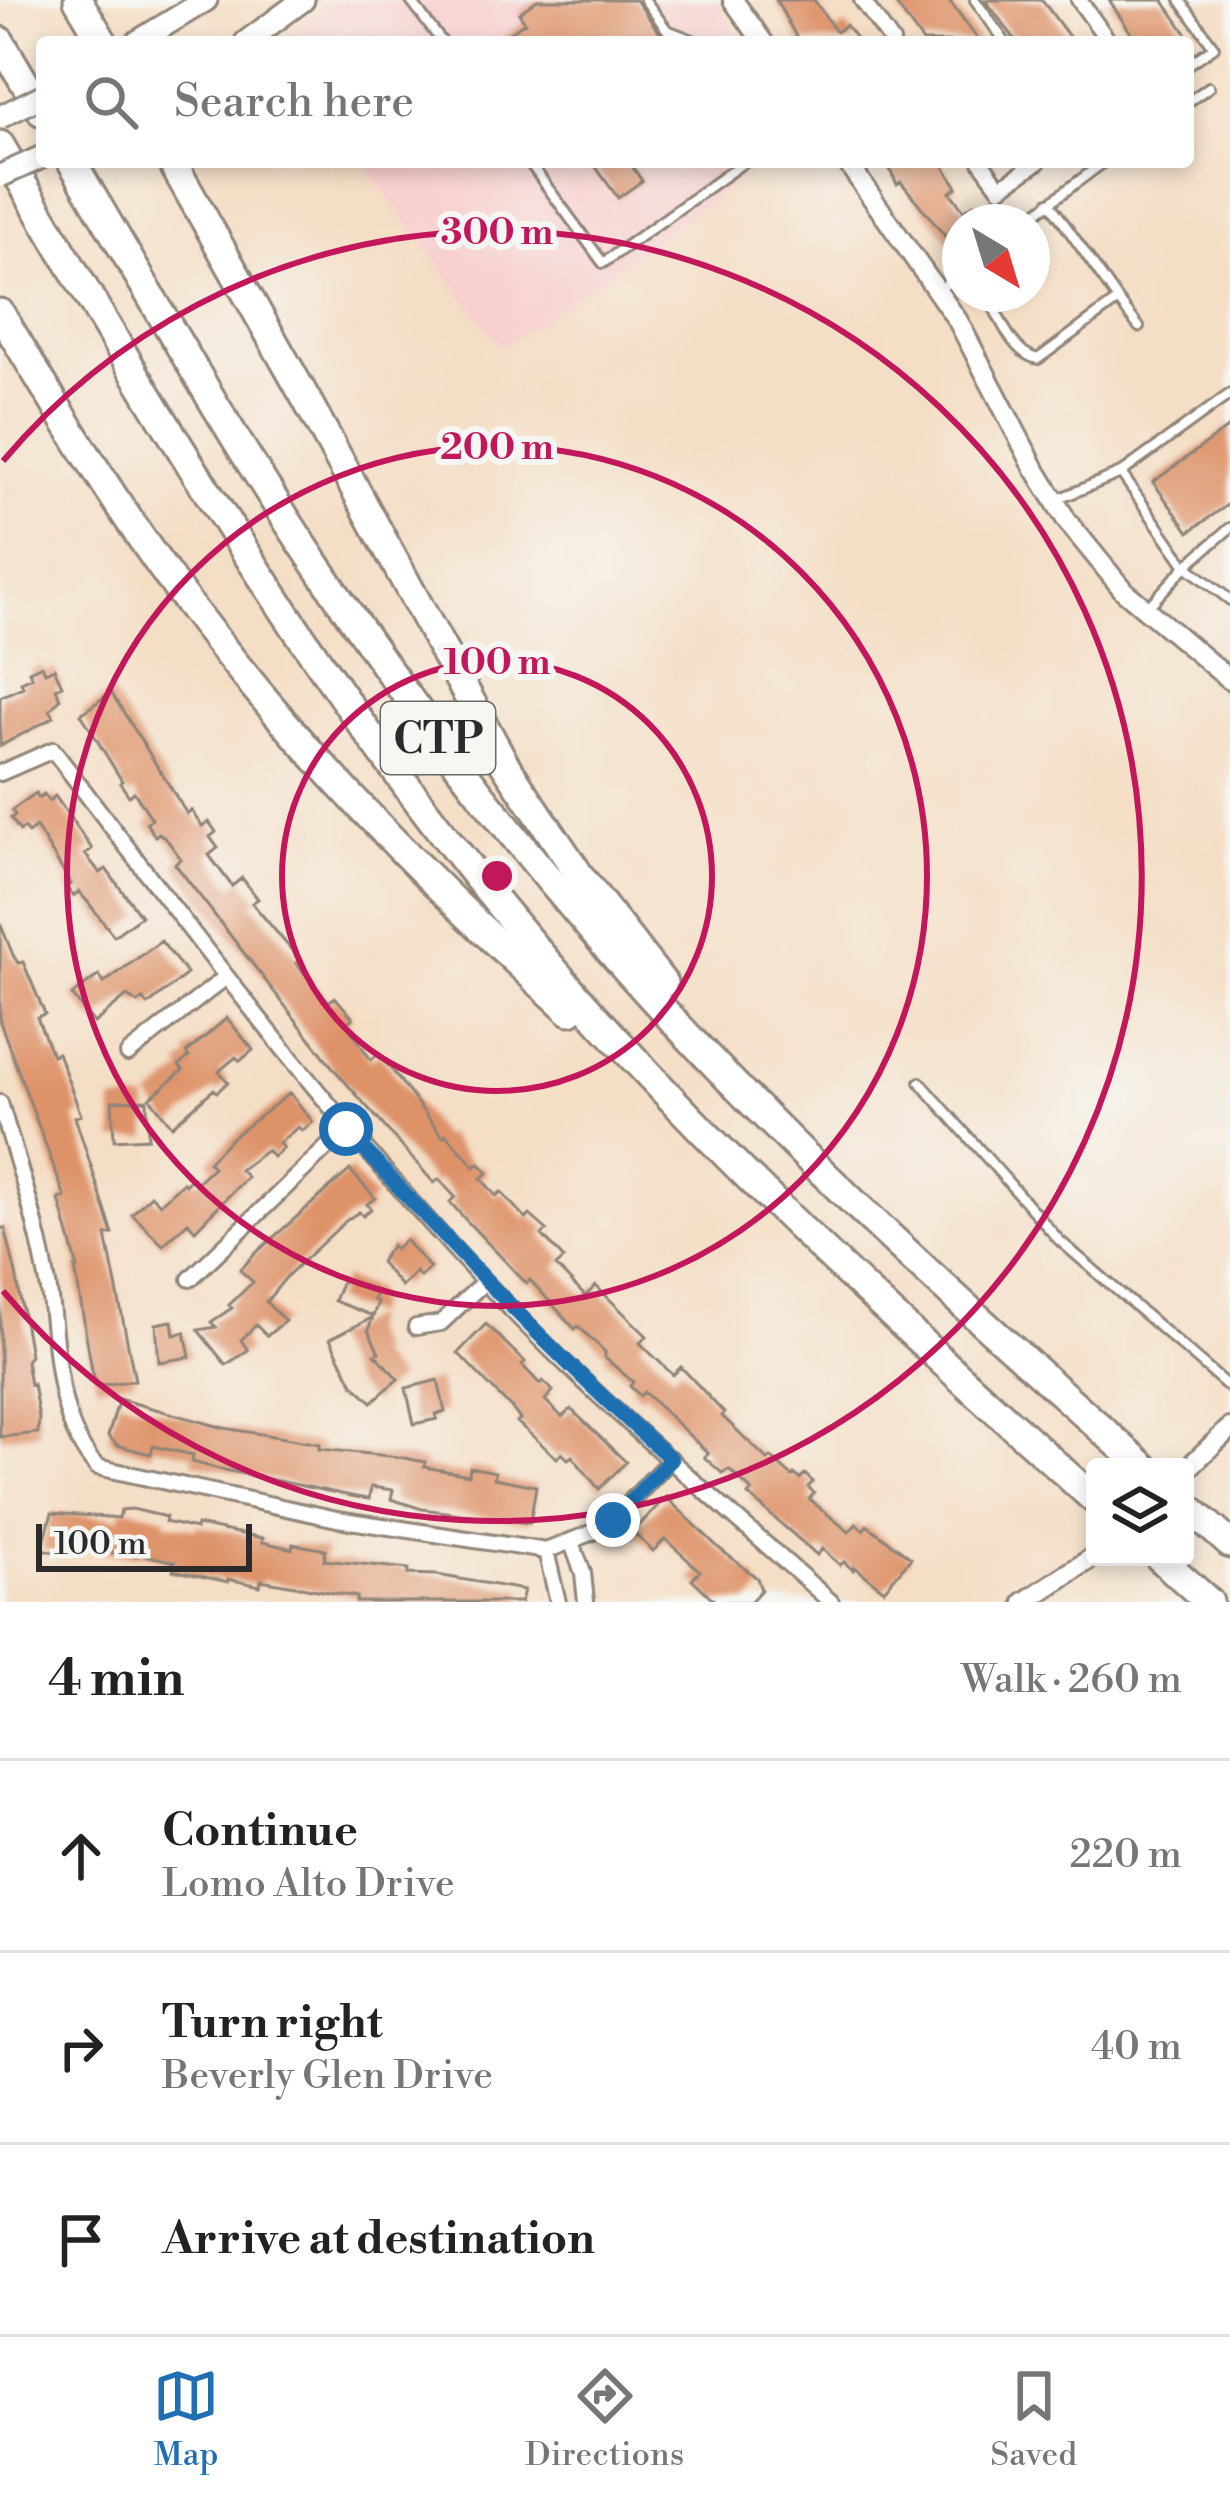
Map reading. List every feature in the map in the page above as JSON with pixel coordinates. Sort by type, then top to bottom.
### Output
[{"type":"highway","points":[[78,0],[99,36]]},
{"type":"highway","points":[[0,41],[36,102]]},
{"type":"highway","name":"CTP","points":[[0,145],[230,528],[339,695],[506,913],[697,1128],[813,1242],[1086,1492]]},
{"type":"highway","name":"CTP","points":[[76,168],[266,487],[412,702],[591,929],[831,1185],[1134,1458]]},
{"type":"highway","points":[[175,168],[521,791],[619,929],[831,1185]]},
{"type":"highway","points":[[0,313],[162,566],[280,719],[477,927],[697,1128]]},
{"type":"highway","points":[[1194,1512],[1230,1544]]},
{"type":"highway","points":[[1169,1566],[1208,1602]]},
{"type":"main road","points":[[147,36],[206,0]]},
{"type":"main road","points":[[251,36],[286,0]]},
{"type":"main road","points":[[253,36],[303,0]]},
{"type":"main road","points":[[0,116],[36,99]]},
{"type":"main road","points":[[0,176],[36,160]]},
{"type":"street","points":[[734,0],[759,36]]},
{"type":"street","points":[[862,0],[888,36]]},
{"type":"street","points":[[1079,0],[1104,36]]},
{"type":"street","points":[[851,168],[958,321],[1055,501],[1124,590],[1230,680]]},
{"type":"street","points":[[985,168],[1000,188],[1029,168]]},
{"type":"street","points":[[0,773],[52,749],[346,1129],[484,1282],[585,1384],[831,1602]]},
{"type":"street","points":[[128,1054],[226,977]]},
{"type":"street","points":[[0,1103],[43,1257],[66,1409],[85,1453],[97,1467],[337,1519],[547,1552],[613,1520],[671,1459]]},
{"type":"street","points":[[190,1279],[346,1129]]},
{"type":"street","points":[[416,1327],[441,1323],[484,1282]]},
{"type":"street","points":[[1194,1462],[1230,1428]]},
{"type":"street","points":[[572,1541],[586,1602]]},
{"type":"street","points":[[547,1552],[558,1602]]},
{"type":"street","points":[[1024,1602],[1086,1562]]},
{"type":"lane","points":[[410,0],[437,36]]},
{"type":"lane","points":[[645,0],[667,30],[682,36]]},
{"type":"lane","points":[[975,0],[1001,36]]},
{"type":"lane","points":[[1180,0],[1214,46],[1194,61]]},
{"type":"lane","points":[[1194,98],[1209,87]]},
{"type":"lane","points":[[534,168],[603,263],[736,168]]},
{"type":"lane","points":[[1046,204],[1096,168]]},
{"type":"lane","points":[[1048,202],[1139,328]]},
{"type":"lane","points":[[938,291],[942,288]]},
{"type":"lane","points":[[997,312],[1019,349],[1038,359],[1118,300]]},
{"type":"lane","points":[[1055,501],[1121,473],[1230,394]]},
{"type":"lane","points":[[1121,473],[1186,566],[1230,600]]},
{"type":"lane","points":[[1147,609],[1230,528]]},
{"type":"lane","points":[[920,1082],[1058,1240],[1230,1388]]},
{"type":"shaded area","points":[[335,0],[714,0],[740,36],[289,36]]},
{"type":"shaded area","points":[[367,168],[758,168],[502,348]]},
{"type":"building","points":[[537,0],[636,0],[662,36],[505,36],[525,22],[519,13]]},
{"type":"building","points":[[776,0],[814,0],[836,32],[846,25],[854,36],[796,36]]},
{"type":"building","points":[[893,0],[949,0],[976,36],[919,36]]},
{"type":"building","points":[[985,0],[1042,0],[1069,36],[1012,36]]},
{"type":"building","points":[[1109,0],[1163,0],[1188,36],[1133,36]]},
{"type":"building","points":[[596,168],[633,168],[642,181],[618,198]]},
{"type":"building","points":[[889,168],[945,168],[957,187],[950,192],[959,204],[942,204],[942,232],[901,182],[897,184]]},
{"type":"building","points":[[1230,426],[1230,503],[1189,532],[1153,482]]},
{"type":"building","points":[[42,665],[45,672],[54,668],[62,685],[56,688],[60,699],[50,710],[54,717],[0,746],[0,697],[23,687],[21,682],[32,677],[29,671]]},
{"type":"building","points":[[111,692],[187,814],[191,810],[202,826],[209,822],[216,832],[210,837],[218,848],[209,855],[232,886],[242,878],[258,899],[252,903],[300,960],[296,963],[329,1002],[335,997],[353,1018],[346,1023],[371,1060],[379,1053],[443,1137],[446,1134],[475,1167],[479,1163],[488,1173],[481,1178],[496,1196],[501,1192],[526,1219],[530,1215],[547,1230],[542,1235],[564,1259],[556,1266],[585,1296],[596,1286],[647,1336],[640,1343],[673,1375],[681,1367],[768,1460],[771,1457],[792,1476],[800,1479],[805,1474],[813,1482],[808,1487],[814,1493],[809,1499],[849,1532],[856,1524],[863,1530],[867,1525],[911,1558],[884,1590],[822,1549],[817,1555],[748,1495],[752,1491],[729,1469],[722,1473],[704,1457],[708,1453],[644,1392],[640,1396],[630,1386],[633,1382],[605,1358],[605,1352],[578,1326],[575,1329],[530,1280],[523,1280],[450,1202],[455,1197],[439,1179],[434,1183],[334,1069],[175,864],[181,859],[159,833],[155,836],[146,823],[152,819],[134,792],[129,796],[120,783],[81,714]]},
{"type":"building","points":[[36,793],[49,801],[55,796],[92,849],[85,854],[100,873],[106,869],[141,916],[114,936],[79,892],[73,896],[66,887],[71,884],[36,827],[28,833],[24,828],[20,831],[11,818],[12,810]]},
{"type":"building","points":[[0,923],[45,1014],[37,1017],[52,1055],[58,1053],[81,1115],[75,1117],[113,1234],[106,1235],[135,1380],[97,1386],[92,1370],[78,1268],[59,1199],[65,1197],[0,1022]]},
{"type":"building","points":[[161,941],[187,974],[148,1005],[127,996],[94,1023],[72,995],[99,975],[104,983]]},
{"type":"building","points":[[227,1018],[253,1050],[219,1071],[228,1082],[172,1126],[150,1098],[183,1070],[179,1065],[189,1057],[186,1053]]},
{"type":"building","points":[[290,1093],[313,1122],[302,1131],[298,1127],[279,1143],[283,1148],[273,1157],[267,1150],[240,1170],[247,1177],[195,1230],[188,1222],[163,1245],[132,1214],[151,1195],[160,1204],[183,1182],[192,1178],[196,1183],[231,1138]]},
{"type":"building","points":[[147,1100],[148,1138],[114,1140],[112,1101]]},
{"type":"building","points":[[350,1170],[375,1198],[367,1204],[371,1209],[348,1219],[287,1276],[266,1302],[285,1321],[267,1336],[256,1325],[241,1340],[248,1350],[226,1365],[198,1330],[216,1327],[211,1322],[232,1308],[229,1305],[253,1282],[240,1270]]},
{"type":"building","points":[[0,1228],[5,1228],[16,1274],[30,1355],[26,1361],[39,1418],[38,1433],[0,1437]]},
{"type":"building","points":[[405,1240],[430,1268],[420,1277],[416,1272],[401,1286],[380,1262],[392,1245],[395,1249]]},
{"type":"building","points":[[343,1278],[377,1291],[373,1316],[334,1301]]},
{"type":"building","points":[[373,1317],[368,1330],[379,1352],[375,1354],[398,1379],[372,1402],[353,1384],[330,1339]]},
{"type":"building","points":[[172,1321],[174,1335],[185,1332],[190,1357],[159,1362],[156,1324]]},
{"type":"building","points":[[486,1324],[540,1384],[543,1381],[553,1391],[545,1400],[562,1417],[571,1409],[626,1462],[599,1489],[572,1456],[568,1459],[562,1453],[557,1458],[517,1422],[520,1419],[514,1411],[458,1353]]},
{"type":"building","points":[[438,1380],[445,1412],[436,1414],[437,1419],[414,1424],[406,1388]]},
{"type":"building","points":[[119,1399],[224,1428],[320,1444],[319,1449],[399,1457],[469,1475],[470,1467],[495,1472],[494,1478],[536,1486],[530,1523],[422,1509],[391,1499],[393,1490],[371,1487],[369,1499],[356,1497],[215,1468],[192,1462],[193,1455],[153,1446],[151,1454],[117,1445],[108,1436]]},
{"type":"building","points":[[666,1497],[757,1578],[761,1590],[750,1602],[716,1602],[692,1579],[700,1571],[665,1539],[653,1551],[633,1532]]},
{"type":"building","points":[[132,1509],[196,1529],[197,1525],[263,1538],[262,1542],[292,1549],[293,1544],[326,1550],[324,1560],[409,1569],[408,1574],[524,1590],[521,1602],[356,1602],[357,1597],[261,1580],[260,1586],[173,1570],[175,1562],[137,1553],[71,1547],[69,1556],[42,1549],[52,1513],[119,1518],[121,1510]]},
{"type":"route","points":[[346,1129],[484,1282],[585,1384],[671,1459],[613,1520]]}]
